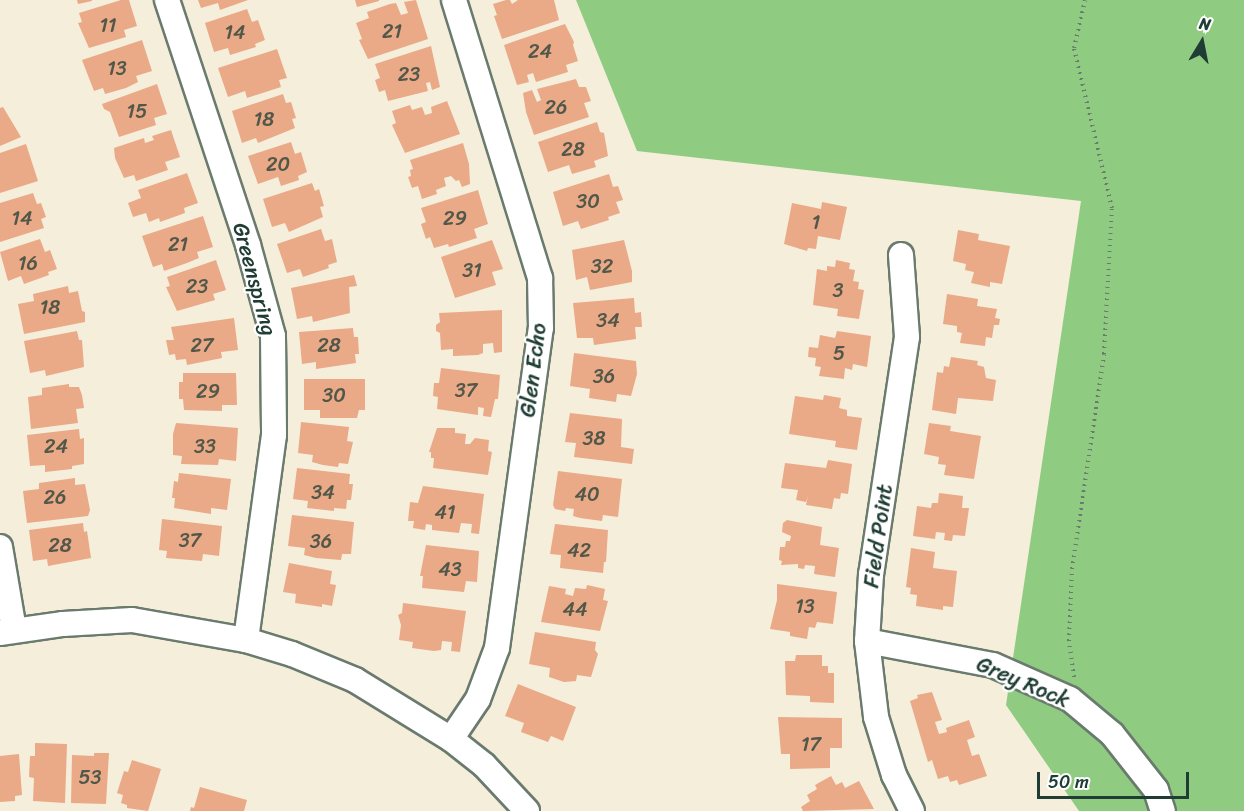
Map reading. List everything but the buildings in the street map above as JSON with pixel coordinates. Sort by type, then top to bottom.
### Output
[{"type":"street","name":"Greenspring","points":[[167,0],[248,245],[273,336],[274,435],[246,640]]},
{"type":"street","name":"Glen Echo","points":[[450,739],[478,699],[497,648],[541,328],[540,278],[454,0]]},
{"type":"street","name":"Field Point","points":[[901,255],[907,336],[871,574],[867,641],[876,717],[894,775],[912,811]]},
{"type":"street","points":[[0,547],[7,632],[63,624],[132,620],[246,640],[292,654],[355,681],[450,739],[484,765],[527,811]]},
{"type":"street","name":"Grey Rock","points":[[867,641],[993,665],[1070,699],[1112,734],[1156,790],[1164,811]]},
{"type":"path","points":[[1070,699],[1074,676],[1069,640],[1072,569],[1104,354],[1112,208],[1074,48],[1085,0]]},
{"type":"green space","points":[[576,0],[1244,0],[1244,811],[1079,811],[1006,705],[1081,201],[637,151]]}]
